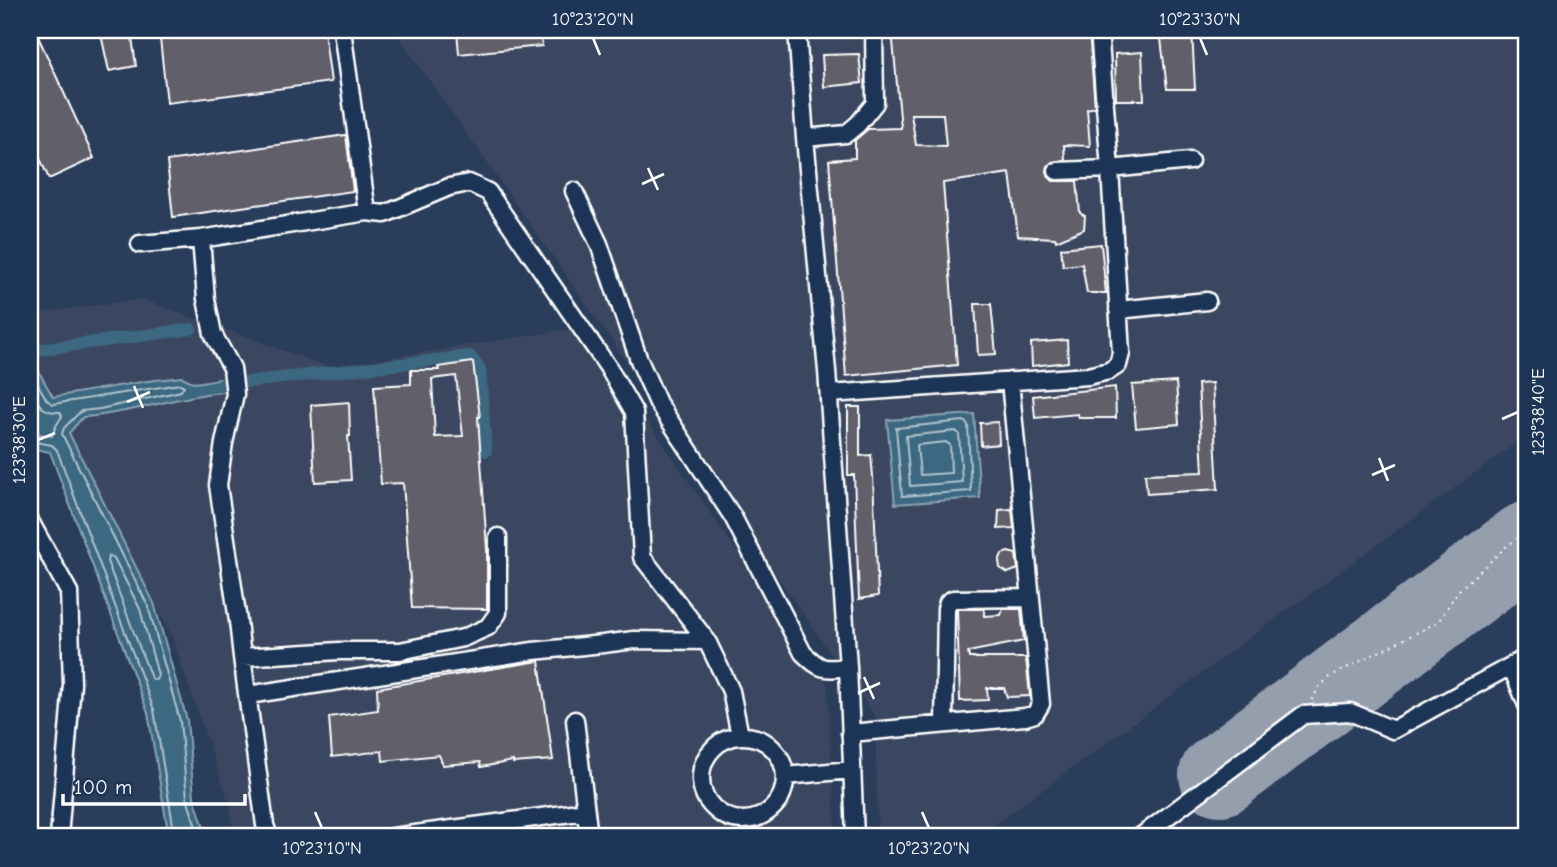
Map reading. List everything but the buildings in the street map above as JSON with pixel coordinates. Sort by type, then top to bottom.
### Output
[{"type":"street","points":[[342,30],[367,212]]},
{"type":"street","points":[[797,30],[829,394],[848,667],[855,837]]},
{"type":"street","points":[[805,138],[846,134],[875,103],[874,30]]},
{"type":"street","points":[[829,394],[1088,376],[1109,371],[1118,365],[1121,353],[1098,30]]},
{"type":"street","points":[[1056,171],[1190,161]]},
{"type":"street","points":[[140,244],[201,239],[367,212],[385,214],[449,187],[468,183],[488,192],[608,366],[634,412],[642,557],[707,641],[731,691],[740,736]]},
{"type":"street","points":[[574,191],[599,244],[639,360],[658,403],[733,517],[803,653],[818,667],[848,667]]},
{"type":"street","points":[[201,239],[206,299],[213,334],[232,368],[235,394],[218,485],[265,825],[269,837]]},
{"type":"street","points":[[1118,310],[1207,301]]},
{"type":"street","points":[[850,733],[1025,718],[1035,714],[1041,704],[1010,381]]},
{"type":"street","points":[[30,521],[69,592],[72,684],[60,837]]},
{"type":"street","points":[[242,657],[339,651],[400,651],[463,638],[488,626],[498,613],[498,537]]},
{"type":"street","points":[[944,724],[948,602],[953,599],[1031,598]]},
{"type":"street","points":[[248,695],[533,651],[634,640],[707,641]]},
{"type":"street","points":[[1140,837],[1303,715],[1350,712],[1392,730],[1527,657]]},
{"type":"street","points":[[1511,666],[1527,705]]},
{"type":"street","points":[[575,720],[589,837]]},
{"type":"street","points":[[740,736],[754,737],[767,743],[777,753],[784,766],[785,776],[783,793],[777,804],[744,829],[717,812],[707,801],[701,773],[705,759],[714,747],[726,739],[740,736]]},
{"type":"street","points":[[785,776],[851,770]]},
{"type":"street","points":[[393,837],[586,811]]},
{"type":"path","points":[[1303,715],[1320,687],[1331,676],[1438,622],[1458,591],[1527,531]]},
{"type":"shaded area","points":[[394,30],[1527,30],[1527,435],[978,837],[878,837],[875,716]]},
{"type":"shaded area","points":[[141,299],[329,367],[583,327],[827,683],[836,837],[233,837],[230,806],[171,634],[30,379],[30,314]]},
{"type":"water","points":[[30,351],[53,397],[182,377],[195,383],[220,379],[223,392],[83,417],[69,433],[154,603],[187,720],[194,797],[207,837],[169,837],[148,713],[50,452],[30,448]]},
{"type":"water","points":[[974,414],[980,498],[895,504],[887,420]]},
{"type":"waterway","points":[[30,351],[191,329]]},
{"type":"waterway","points":[[221,385],[470,356],[480,369],[486,451]]},
{"type":"runway","points":[[1220,775],[1527,543]]}]
